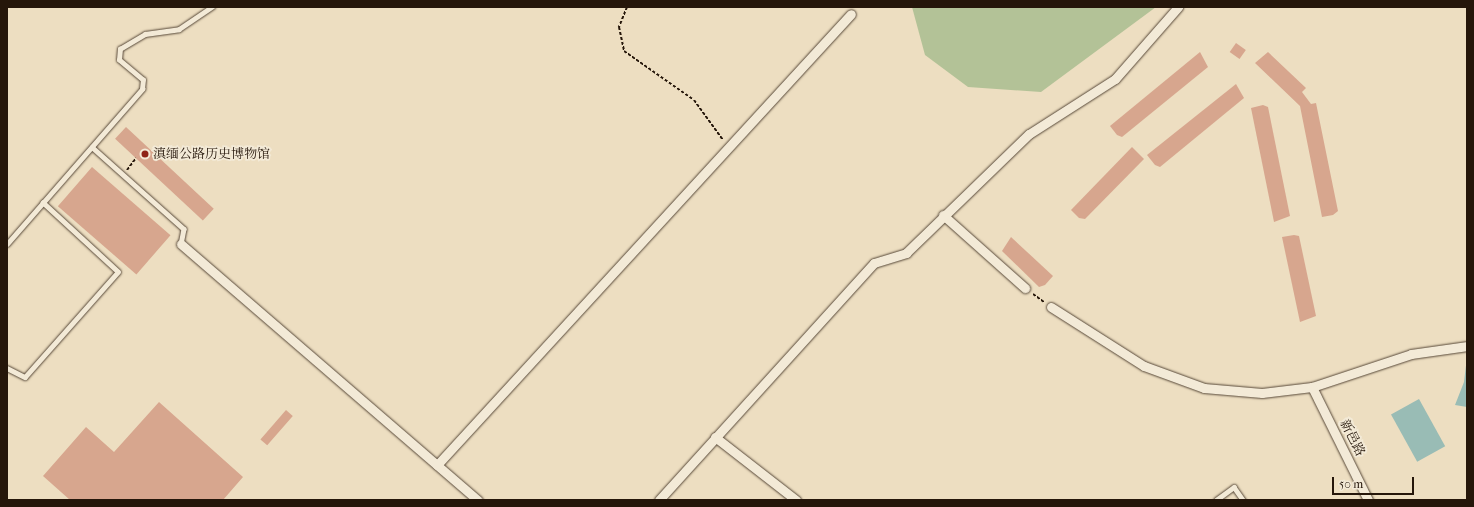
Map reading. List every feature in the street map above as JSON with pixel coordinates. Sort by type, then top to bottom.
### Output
[{"type":"street","points":[[659,500],[874,263],[906,253],[943,215],[1029,134],[1115,79],[1178,7]]},
{"type":"street","points":[[438,465],[851,14]]},
{"type":"street","points":[[943,215],[1025,288]]},
{"type":"street","points":[[181,244],[478,500]]},
{"type":"street","points":[[1051,307],[1144,366],[1204,388],[1262,393],[1312,387],[1411,354],[1467,346]]},
{"type":"street","name":"新邑路","points":[[1312,387],[1368,500]]},
{"type":"street","points":[[715,437],[796,500]]},
{"type":"lane","points":[[8,242],[146,84],[119,60],[120,49],[145,34],[180,29],[212,7]]},
{"type":"lane","points":[[92,147],[184,229],[181,244]]},
{"type":"lane","points":[[7,368],[25,377],[118,272],[43,203]]},
{"type":"lane","points":[[1216,500],[1234,487],[1243,500]]},
{"type":"path","points":[[627,7],[619,27],[624,51],[694,100],[728,148]]},
{"type":"path","points":[[128,168],[136,159]]},
{"type":"path","points":[[1025,288],[1051,307]]},
{"type":"green space","points":[[912,7],[1156,7],[1041,92],[968,87],[925,55]]},
{"type":"water","points":[[1467,357],[1467,407],[1455,405],[1464,382]]},
{"type":"water","points":[[1419,399],[1445,446],[1417,462],[1391,415]]},
{"type":"building","points":[[1236,43],[1246,50],[1240,59],[1230,52]]},
{"type":"building","points":[[1200,52],[1208,67],[1122,137],[1117,135],[1110,126]]},
{"type":"building","points":[[1268,52],[1306,88],[1302,92],[1311,104],[1316,103],[1338,211],[1333,215],[1322,217],[1300,106],[1255,63]]},
{"type":"building","points":[[1236,84],[1244,98],[1160,167],[1155,165],[1147,155]]},
{"type":"building","points":[[1263,105],[1268,107],[1290,216],[1274,222],[1251,108]]},
{"type":"building","points":[[126,127],[214,209],[203,221],[115,139]]},
{"type":"building","points":[[1132,147],[1144,159],[1085,219],[1079,218],[1071,210]]},
{"type":"building","points":[[92,167],[170,235],[136,274],[58,206]]},
{"type":"building","points":[[1294,235],[1299,236],[1316,316],[1300,322],[1282,237]]},
{"type":"building","points":[[1011,237],[1053,276],[1045,285],[1039,287],[1002,251]]},
{"type":"building","points":[[159,402],[243,477],[223,500],[70,500],[43,476],[86,427],[114,452]]},
{"type":"building","points":[[286,410],[293,416],[267,445],[260,439]]},
{"type":"place","name":"滇缅公路历史博物馆","points":[[145,154]]}]
